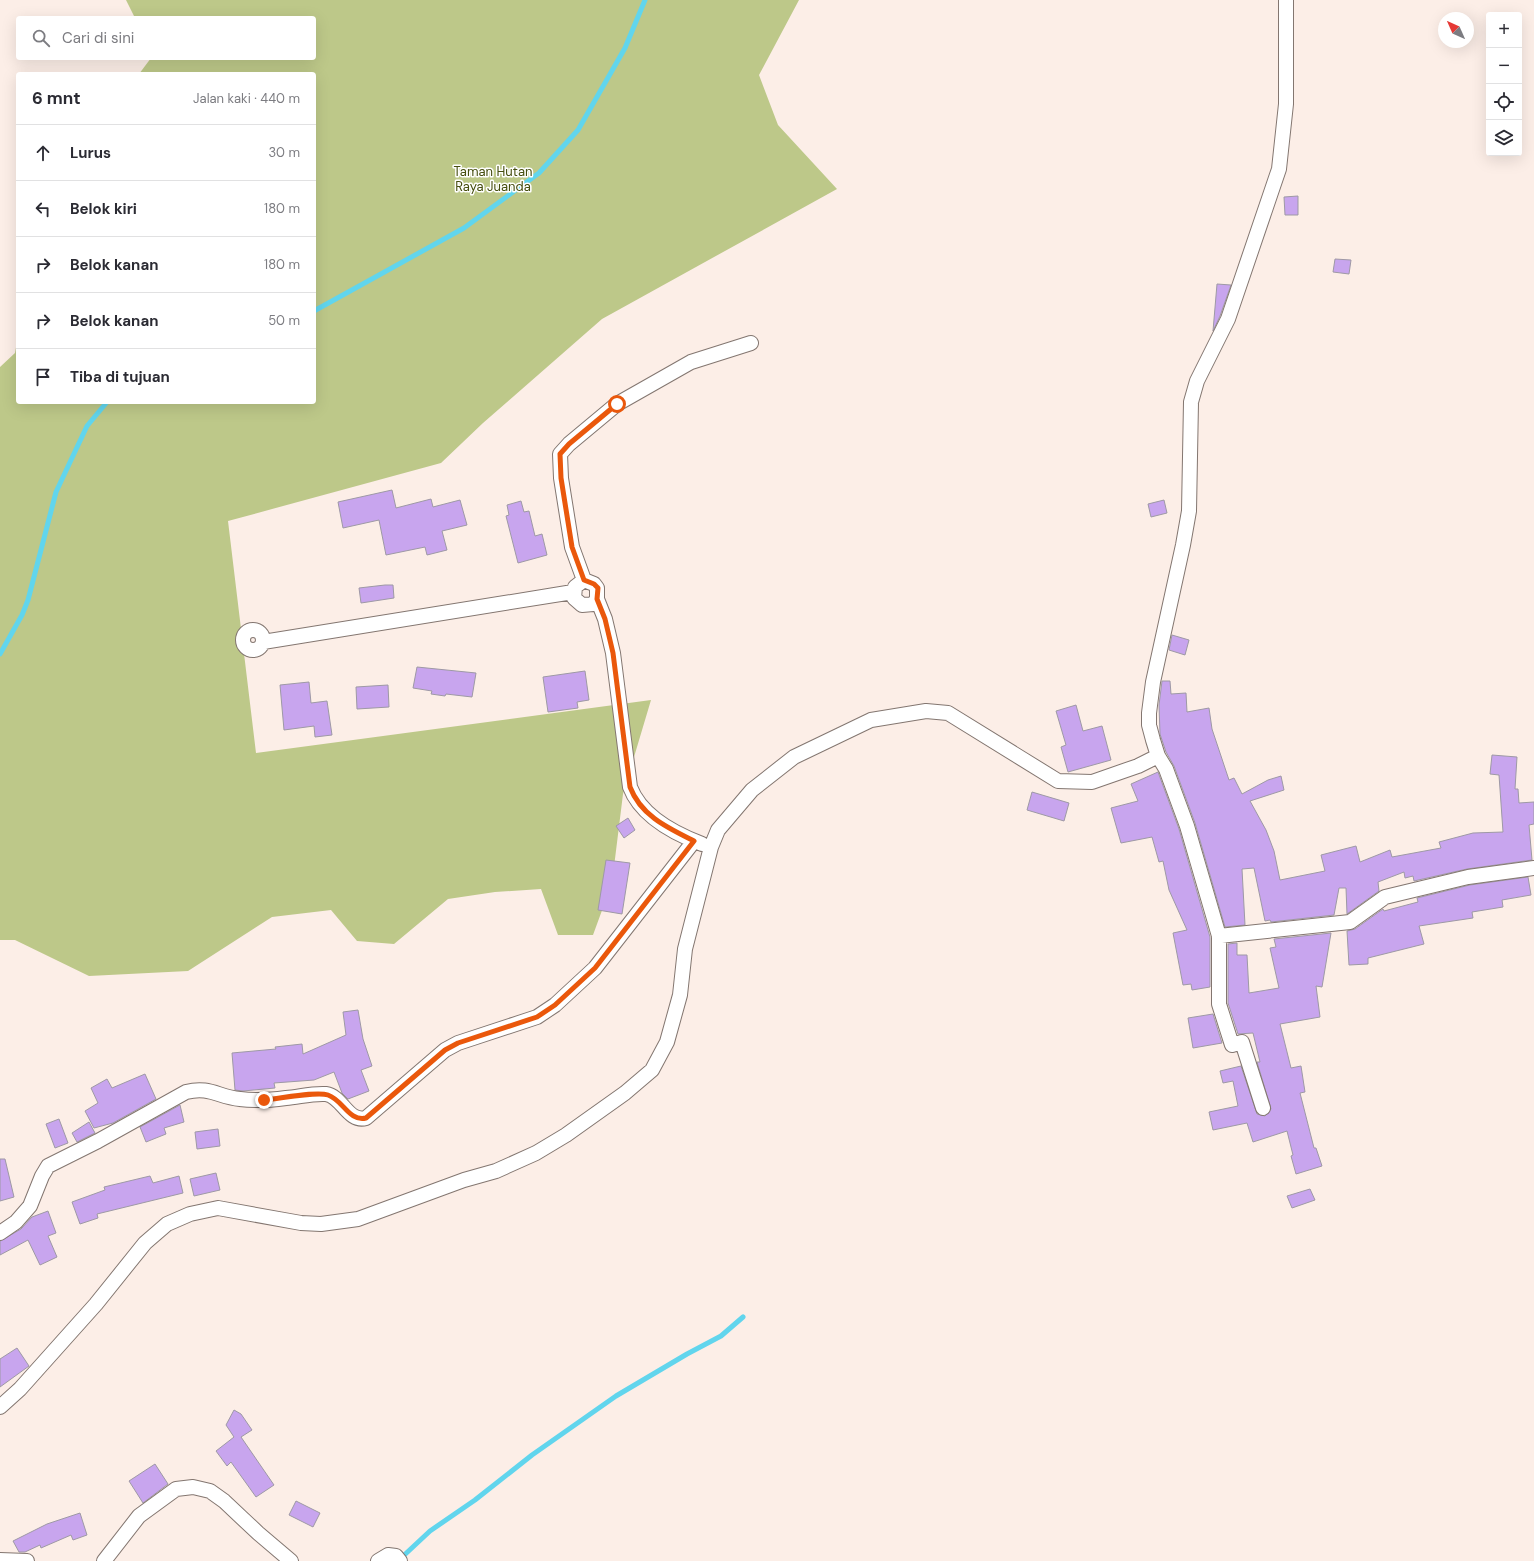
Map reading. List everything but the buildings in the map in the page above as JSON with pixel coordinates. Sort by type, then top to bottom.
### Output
[{"type":"street","points":[[1263,1108],[1242,1042],[1232,1045],[1219,1004],[1219,936],[1187,826],[1166,770],[1158,756],[1149,725],[1149,713],[1153,682],[1189,512],[1192,402],[1197,381],[1228,319],[1279,169],[1286,104],[1286,0]]},
{"type":"street","points":[[710,848],[664,826],[641,808],[633,795],[630,787],[613,653],[605,619],[597,599],[598,588],[594,584],[584,580],[572,547],[561,478],[560,454],[569,444],[617,404],[691,362],[751,343]]},
{"type":"street","points":[[584,580],[578,583],[573,592],[574,598],[582,605],[593,604],[597,599]]},
{"type":"street","points":[[264,642],[573,592]]},
{"type":"street","points":[[0,1407],[20,1389],[96,1304],[145,1243],[167,1224],[190,1214],[218,1208],[301,1223],[321,1224],[358,1219],[464,1180],[496,1171],[536,1153],[566,1135],[625,1093],[652,1070],[667,1042],[680,995],[685,949],[710,848],[718,830],[752,790],[794,757],[871,720],[926,711],[948,713],[1058,781],[1092,782],[1138,766],[1158,756]]},
{"type":"street","points":[[0,1232],[16,1222],[30,1206],[42,1176],[48,1166],[186,1092],[196,1089],[209,1090],[239,1099],[264,1100],[305,1095],[328,1095],[358,1119],[366,1118],[445,1050],[458,1043],[537,1017],[555,1005],[595,968],[694,841]]},
{"type":"street","points":[[1219,936],[1350,922],[1385,897],[1468,877],[1534,868]]},
{"type":"street","points":[[104,1561],[139,1516],[176,1489],[193,1487],[210,1491],[224,1501],[291,1561]]},
{"type":"street","points":[[378,1561],[388,1555],[396,1556],[400,1561]]},
{"type":"street","points":[[0,1560],[27,1561]]},
{"type":"green space","name":"Taman Hutan Raya Juanda","points":[[126,0],[799,0],[759,75],[778,125],[837,189],[602,319],[483,423],[441,463],[228,521],[256,753],[651,700],[623,794],[612,883],[593,935],[558,935],[541,889],[495,892],[448,899],[394,944],[357,941],[331,910],[272,917],[188,971],[89,976],[15,940],[0,940],[0,367],[15,353],[16,347],[16,404],[316,404],[316,72],[140,72],[150,60],[316,60],[316,16],[134,16]]},
{"type":"waterway","points":[[316,310],[464,228],[539,173],[578,130],[625,48],[645,0]]},
{"type":"waterway","points":[[0,654],[22,615],[28,600],[56,492],[87,426],[105,404]]},
{"type":"waterway","points":[[400,1559],[430,1531],[475,1500],[532,1455],[616,1396],[687,1354],[721,1336],[743,1317]]},
{"type":"route","points":[[264,1100],[305,1095],[328,1095],[358,1119],[366,1118],[445,1050],[458,1043],[537,1017],[547,1011],[595,968],[694,841],[664,826],[641,808],[633,795],[630,787],[613,653],[605,619],[597,599],[598,588],[589,581],[584,580],[572,547],[561,478],[560,454],[569,444],[617,404]]}]
